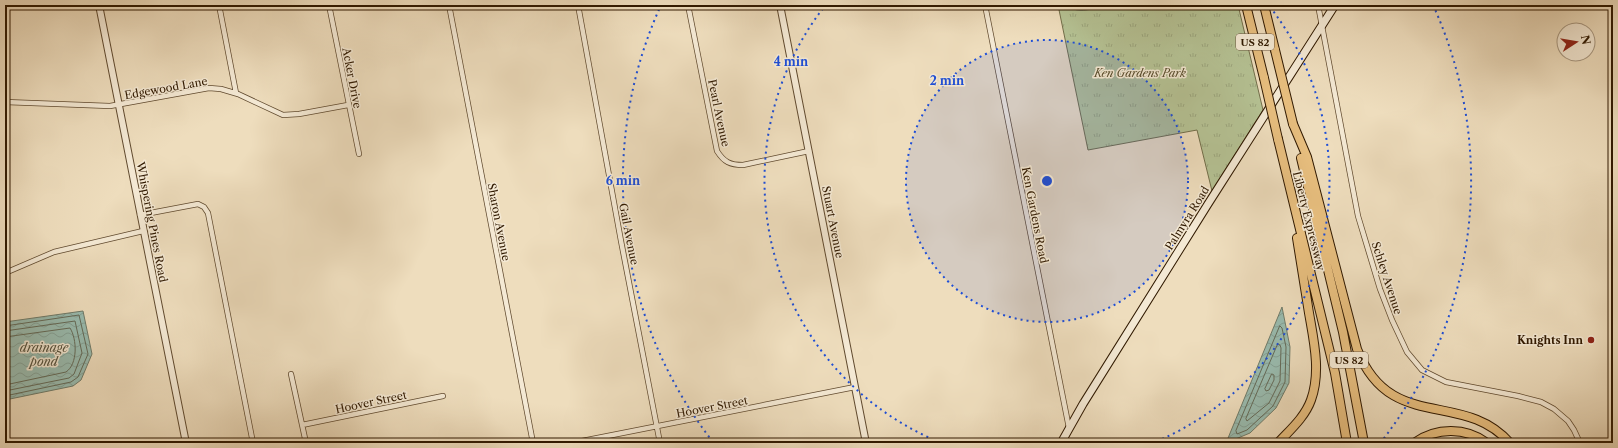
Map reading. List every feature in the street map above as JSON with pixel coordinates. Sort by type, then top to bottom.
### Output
[{"type":"highway","name":"Liberty Expressway","points":[[1246,5],[1290,194],[1335,373],[1347,443]]},
{"type":"highway","name":"Liberty Expressway","points":[[1264,5],[1293,124],[1305,161],[1333,275],[1364,443]]},
{"type":"highway","points":[[1278,443],[1306,412],[1314,390],[1317,365],[1290,194]]},
{"type":"highway","points":[[1333,275],[1357,349],[1368,371],[1378,384],[1390,393],[1409,403],[1470,417],[1484,422],[1498,431],[1510,443]]},
{"type":"highway","points":[[1414,443],[1430,434],[1451,431],[1472,435],[1487,443]]},
{"type":"main road","name":"Palmyra Road","points":[[1061,443],[1208,204],[1335,5]]},
{"type":"street","name":"Whispering Pines Road","points":[[99,5],[186,443]]},
{"type":"street","points":[[219,5],[236,93]]},
{"type":"street","name":"Acker Drive","points":[[329,5],[359,154]]},
{"type":"street","name":"Sharon Avenue","points":[[449,5],[533,443]]},
{"type":"street","name":"Gail Avenue","points":[[578,5],[620,241],[660,443]]},
{"type":"street","name":"Pearl Avenue","points":[[688,5],[717,151],[724,160],[733,165],[743,165],[809,152]]},
{"type":"street","name":"Stuart Avenue","points":[[780,5],[866,443]]},
{"type":"street","name":"Ken Gardens Road","points":[[985,5],[1069,428]]},
{"type":"street","name":"Schley Avenue","points":[[1318,5],[1358,216],[1380,289],[1407,352],[1422,370],[1446,382],[1541,402],[1554,409],[1568,421],[1580,443]]},
{"type":"street","name":"Edgewood Lane","points":[[5,102],[119,105],[180,92],[209,88],[221,89],[236,93],[284,115],[299,114],[348,105]]},
{"type":"street","points":[[140,215],[198,204],[204,207],[208,213],[253,443]]},
{"type":"street","points":[[5,273],[54,252],[144,230]]},
{"type":"street","points":[[291,374],[306,443]]},
{"type":"street","name":"Hoover Street","points":[[572,443],[855,387]]},
{"type":"street","name":"Hoover Street","points":[[302,425],[443,396]]},
{"type":"green space","name":"Ken Gardens Park","points":[[1058,5],[1238,5],[1263,110],[1212,191],[1197,130],[1088,150]]},
{"type":"water","points":[[1067,5],[1108,5],[1092,9],[1076,10]]},
{"type":"water","points":[[1282,307],[1290,347],[1289,383],[1276,408],[1250,433],[1226,443]]},
{"type":"water","name":"drainage pond","points":[[83,311],[92,354],[81,380],[73,386],[5,400],[5,322]]},
{"type":"place","name":"Knights Inn","points":[[1591,340]]}]
